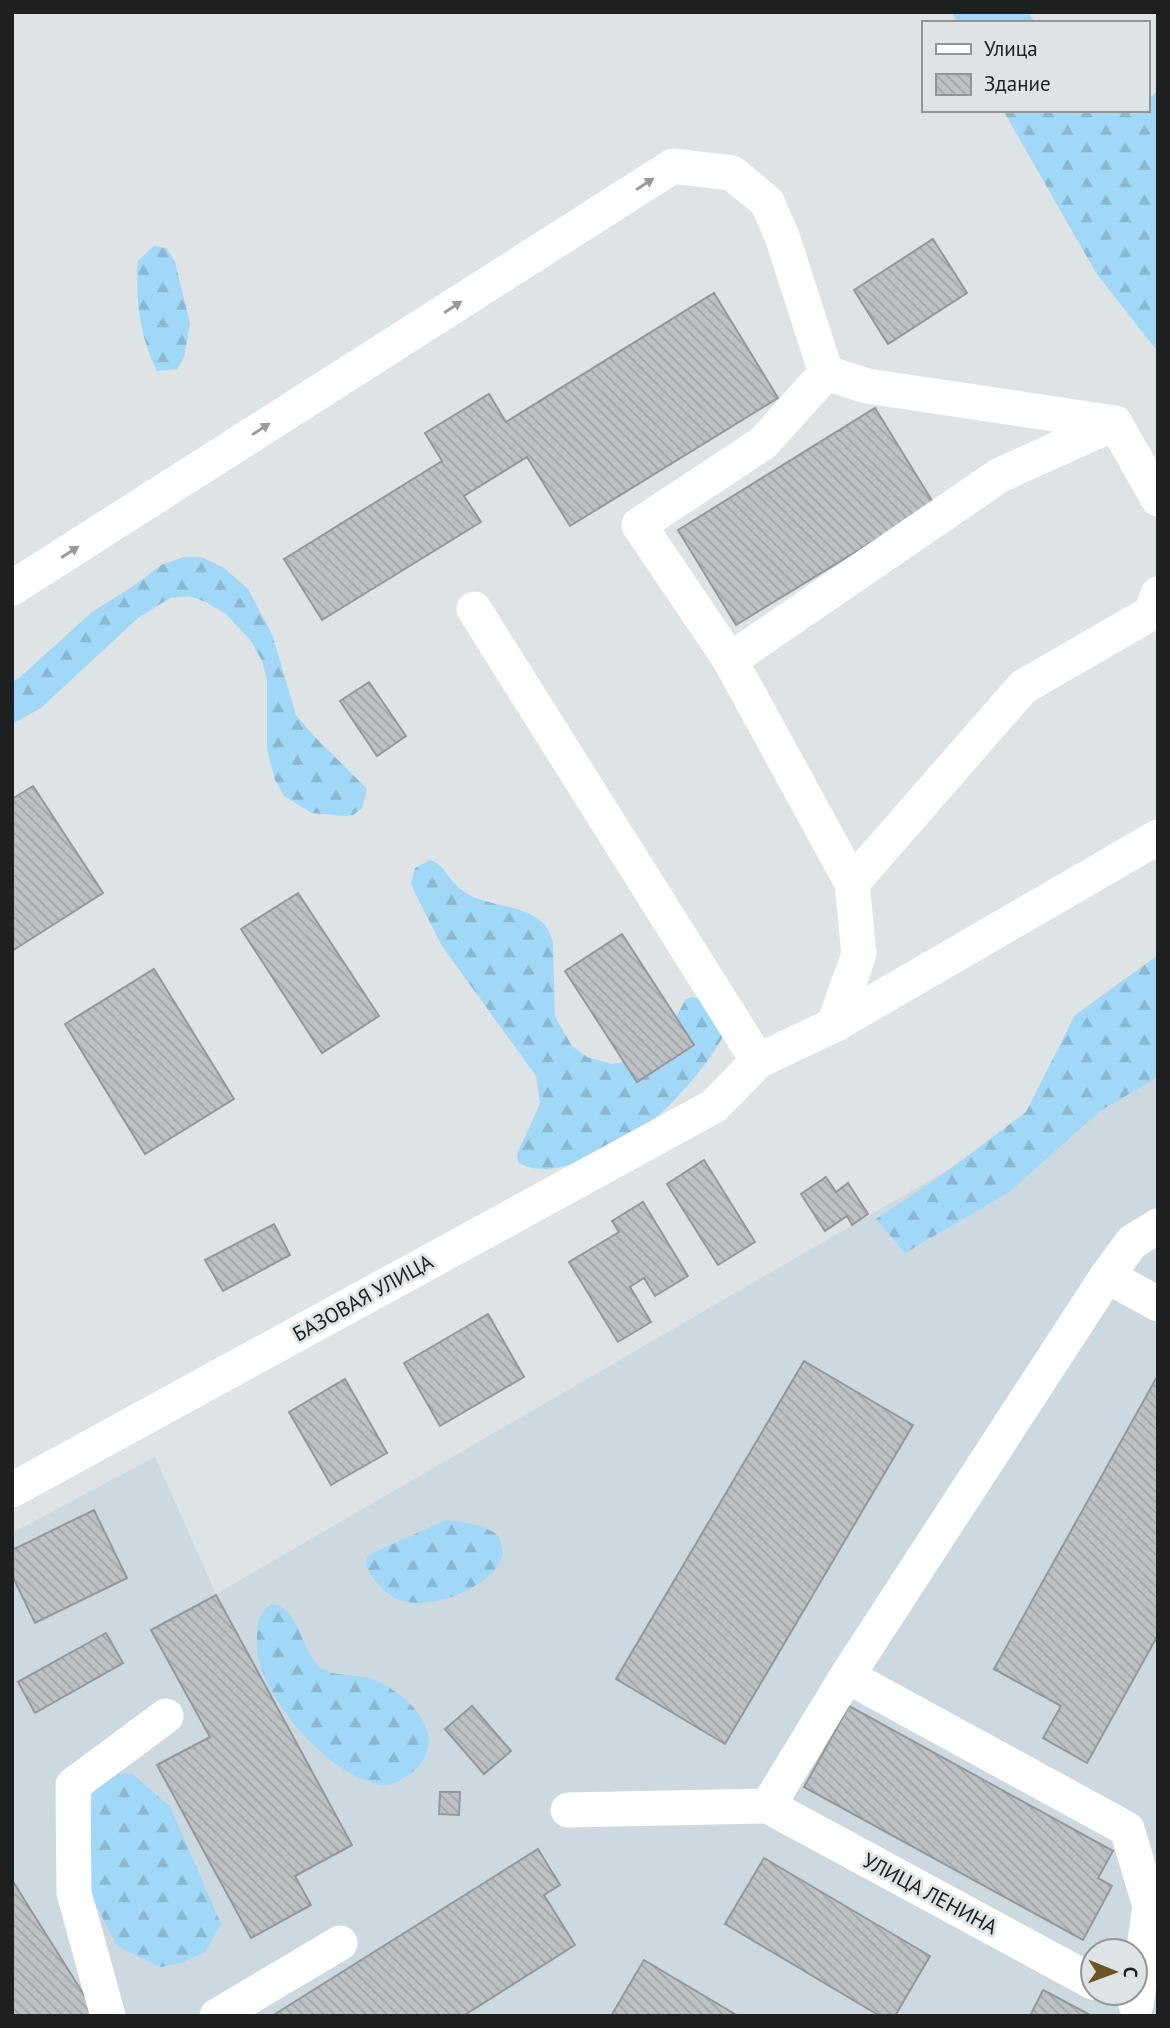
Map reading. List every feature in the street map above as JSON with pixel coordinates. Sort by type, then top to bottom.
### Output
[{"type":"street","points":[[12,589],[673,166],[732,173],[767,202],[782,236],[826,373]]},
{"type":"street","points":[[826,373],[867,386],[1115,423]]},
{"type":"street","points":[[826,373],[764,443],[639,525],[730,660],[852,883],[859,954],[834,1025]]},
{"type":"street","points":[[1115,423],[1158,499]]},
{"type":"street","points":[[730,660],[1000,475],[1115,423]]},
{"type":"street","points":[[852,883],[1023,687],[1151,613],[1158,594]]},
{"type":"street","points":[[474,609],[758,1061],[834,1025],[1158,837]]},
{"type":"street","name":"БАЗОВАЯ УЛИЦА","points":[[12,1490],[714,1106],[758,1061]]},
{"type":"street","points":[[568,1810],[768,1805],[847,1676],[1107,1276],[1132,1242],[1158,1226]]},
{"type":"street","points":[[1107,1276],[1158,1304]]},
{"type":"street","points":[[847,1676],[1127,1829],[1150,1906],[1145,1937]]},
{"type":"street","points":[[108,2016],[74,1893],[74,1784],[166,1716]]},
{"type":"street","name":"УЛИЦА ЛЕНИНА","points":[[768,1805],[1079,1974]]},
{"type":"street","points":[[217,2016],[340,1943]]},
{"type":"shaded area","points":[[1158,1048],[1158,2016],[12,2016],[12,1533],[155,1457],[216,1594]]},
{"type":"green space","points":[[952,12],[1028,12],[1034,21],[956,21]]},
{"type":"green space","points":[[1158,90],[1158,352],[1096,273],[1004,112],[1149,112],[1149,99]]},
{"type":"green space","points":[[154,246],[166,248],[175,262],[190,323],[184,358],[177,369],[157,371],[146,345],[140,318],[138,261]]},
{"type":"green space","points":[[184,557],[201,557],[224,568],[248,589],[272,634],[296,715],[367,789],[362,808],[353,815],[312,813],[284,796],[275,780],[267,749],[267,681],[262,661],[251,641],[226,614],[189,596],[170,598],[138,618],[41,708],[12,724],[12,682],[92,612],[161,565]]},
{"type":"green space","points":[[430,860],[470,895],[533,915],[542,922],[553,943],[555,1017],[572,1046],[587,1057],[612,1064],[647,1057],[663,1040],[686,999],[694,997],[710,1005],[723,1036],[715,1050],[676,1098],[629,1140],[606,1153],[561,1167],[538,1169],[518,1162],[517,1154],[540,1104],[536,1076],[442,946],[414,891],[411,883],[415,868]]},
{"type":"green space","points":[[1158,955],[1158,1077],[1100,1111],[1009,1192],[905,1253],[876,1219],[942,1175],[1026,1112],[1075,1015]]},
{"type":"green space","points":[[446,1520],[482,1527],[499,1537],[503,1554],[494,1571],[472,1588],[433,1602],[407,1602],[386,1592],[366,1566],[367,1558]]},
{"type":"green space","points":[[272,1604],[289,1613],[314,1661],[321,1668],[332,1673],[372,1679],[396,1692],[418,1712],[425,1724],[427,1750],[421,1763],[410,1774],[386,1785],[366,1780],[333,1762],[301,1732],[275,1696],[258,1658],[259,1621],[262,1613]]},
{"type":"green space","points":[[109,1773],[132,1774],[170,1806],[221,1924],[205,1952],[184,1962],[160,1967],[117,1946],[84,1882],[88,1813],[94,1790]]},
{"type":"building","points":[[933,239],[967,293],[888,344],[854,290]]},
{"type":"building","points":[[714,293],[778,398],[570,526],[527,457],[464,496],[481,522],[322,620],[284,559],[442,461],[425,433],[489,394],[506,422]]},
{"type":"building","points":[[875,408],[934,504],[736,625],[678,530]]},
{"type":"building","points":[[369,682],[406,736],[377,756],[340,701]]},
{"type":"building","points":[[33,786],[103,893],[12,951],[12,799]]},
{"type":"building","points":[[298,893],[379,1016],[322,1053],[241,929]]},
{"type":"building","points":[[622,934],[694,1045],[637,1082],[565,971]]},
{"type":"building","points":[[154,969],[234,1099],[145,1154],[65,1024]]},
{"type":"building","points":[[704,1160],[755,1242],[718,1265],[667,1184]]},
{"type":"building","points":[[826,1177],[836,1192],[848,1183],[868,1214],[852,1225],[847,1216],[825,1231],[801,1194]]},
{"type":"building","points":[[643,1202],[688,1276],[655,1296],[644,1278],[630,1287],[651,1322],[618,1342],[569,1262],[619,1232],[612,1221]]},
{"type":"building","points":[[274,1224],[290,1255],[223,1291],[205,1260]]},
{"type":"building","points":[[488,1314],[524,1377],[440,1426],[404,1363]]},
{"type":"building","points":[[804,1361],[913,1425],[725,1744],[616,1679]]},
{"type":"building","points":[[1158,1375],[1158,1635],[1087,1763],[1043,1738],[1061,1706],[994,1669]]},
{"type":"building","points":[[345,1379],[387,1453],[331,1485],[289,1412]]},
{"type":"building","points":[[94,1510],[127,1578],[35,1623],[12,1575],[12,1550]]},
{"type":"building","points":[[216,1595],[352,1845],[295,1876],[311,1905],[251,1938],[157,1765],[210,1737],[151,1630]]},
{"type":"building","points":[[106,1633],[123,1663],[35,1713],[18,1682]]},
{"type":"building","points":[[472,1706],[511,1751],[484,1774],[445,1729]]},
{"type":"building","points":[[849,1706],[1113,1851],[1098,1878],[1112,1886],[1085,1937],[1079,1938],[804,1787]]},
{"type":"building","points":[[440,1792],[460,1792],[459,1815],[439,1814]]},
{"type":"building","points":[[538,1849],[560,1885],[544,1895],[575,1945],[463,2016],[272,2016]]},
{"type":"building","points":[[764,1858],[930,1956],[895,2016],[880,2016],[725,1924]]},
{"type":"building","points":[[12,1880],[96,2014],[12,2016]]},
{"type":"building","points":[[644,1960],[738,2016],[611,2016]]},
{"type":"building","points":[[1043,1990],[1092,2016],[1030,2016]]}]
